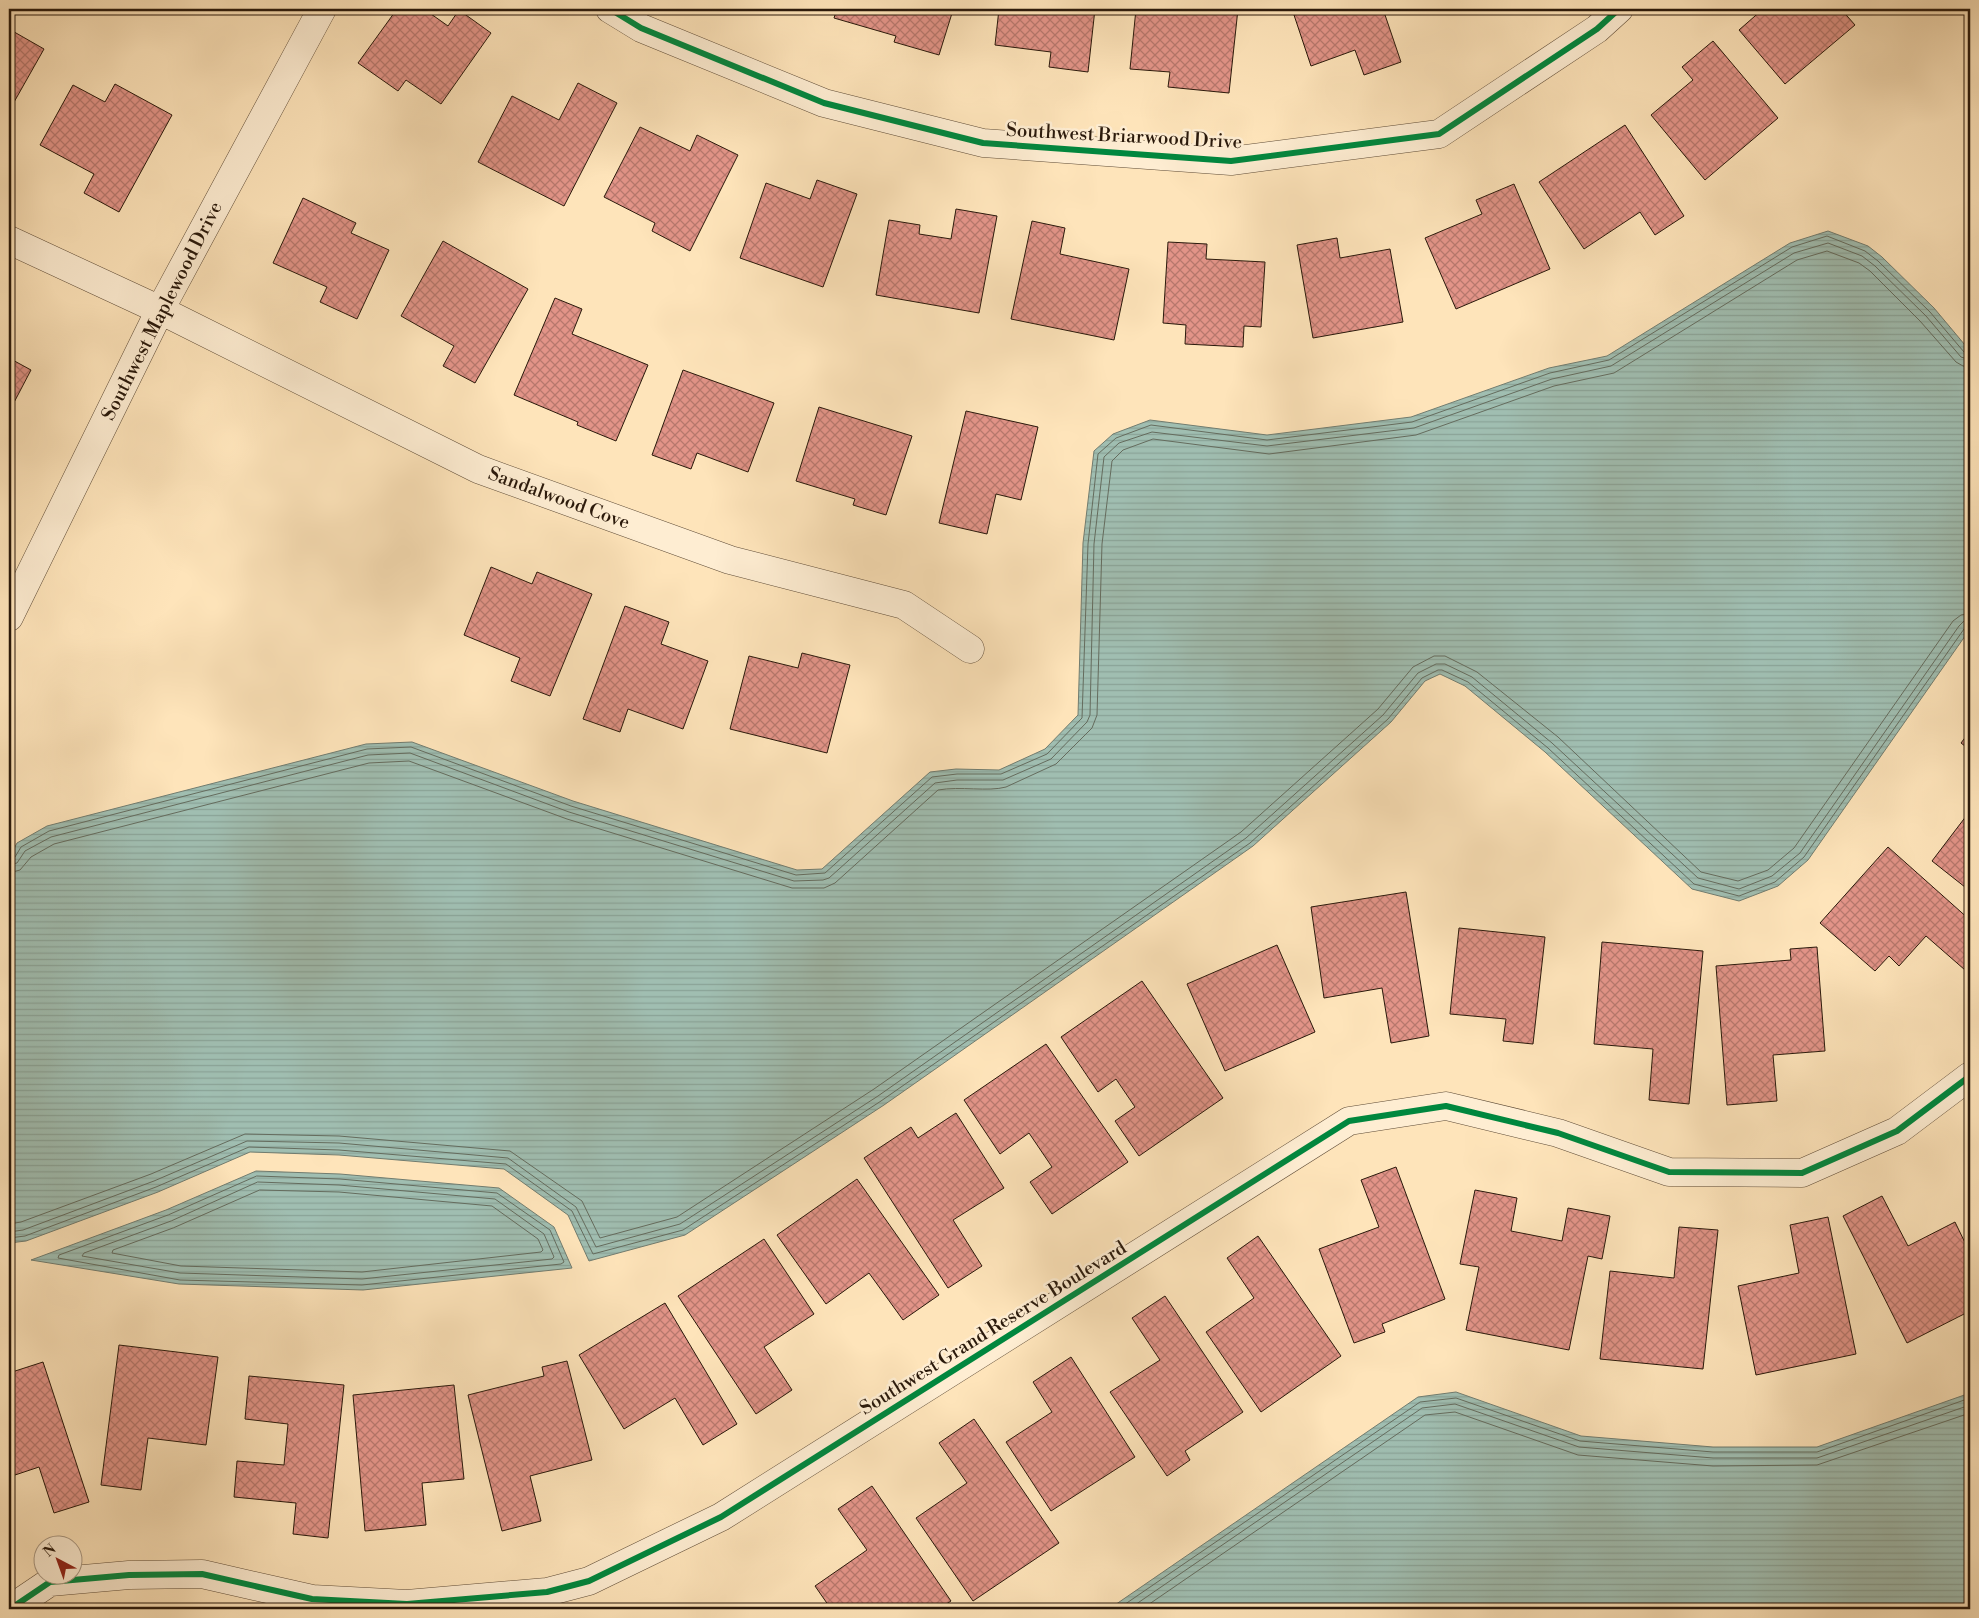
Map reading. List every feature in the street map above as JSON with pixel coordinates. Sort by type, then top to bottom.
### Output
[{"type":"street","name":"Southwest Maplewood Drive","points":[[9,617],[160,310],[322,9]]},
{"type":"street","name":"Southwest Briarwood Drive","points":[[610,9],[641,28],[824,103],[983,143],[1231,161],[1438,134],[1597,29],[1619,9]]},
{"type":"street","name":"Sandalwood Cove","points":[[9,240],[160,310],[478,469],[730,560],[904,605],[970,649]]},
{"type":"street","name":"Southwest Grand Reserve Boulevard","points":[[10,1609],[50,1582],[129,1575],[202,1574],[312,1600],[407,1604],[548,1600],[721,1517],[1349,1121],[1446,1106],[1558,1133],[1669,1172],[1802,1173],[1897,1131],[1970,1076]]},
{"type":"water","points":[[1828,231],[1868,246],[1882,257],[1934,308],[1970,351],[1970,629],[1808,860],[1778,886],[1739,901],[1692,889],[1545,752],[1465,686],[1440,674],[1425,681],[1391,722],[1253,846],[884,1105],[685,1235],[589,1261],[568,1215],[504,1169],[339,1155],[250,1152],[158,1192],[26,1241],[9,1243],[9,858],[17,843],[47,826],[366,744],[412,742],[573,801],[797,870],[822,869],[930,772],[956,769],[999,770],[1045,749],[1078,715],[1083,543],[1094,451],[1113,434],[1150,420],[1267,435],[1411,417],[1549,368],[1607,356],[1790,243]]},
{"type":"water","points":[[256,1171],[340,1174],[499,1188],[554,1227],[572,1268],[363,1290],[179,1284],[31,1260],[166,1210]]},
{"type":"water","points":[[1456,1392],[1581,1436],[1713,1447],[1817,1447],[1970,1393],[1970,1609],[1109,1609],[1418,1397]]},
{"type":"building","points":[[397,9],[424,9],[448,26],[459,10],[491,33],[441,104],[406,80],[398,91],[358,63]]},
{"type":"building","points":[[837,9],[953,10],[939,55],[894,42],[896,36],[834,18]]},
{"type":"building","points":[[999,9],[1095,9],[1088,72],[1049,67],[1051,52],[995,45]]},
{"type":"building","points":[[1136,9],[1238,9],[1229,93],[1168,87],[1170,72],[1130,69]]},
{"type":"building","points":[[1292,9],[1383,9],[1401,62],[1364,75],[1355,50],[1311,66]]},
{"type":"building","points":[[1763,9],[1841,9],[1855,25],[1785,84],[1739,30]]},
{"type":"building","points":[[9,29],[44,49],[9,111]]},
{"type":"building","points":[[1713,41],[1778,118],[1705,180],[1651,115],[1693,80],[1682,67]]},
{"type":"building","points":[[578,83],[617,103],[564,206],[478,162],[512,96],[559,120]]},
{"type":"building","points":[[115,84],[172,115],[119,212],[84,193],[94,174],[40,145],[73,85],[105,102]]},
{"type":"building","points":[[1625,125],[1684,216],[1655,235],[1640,212],[1584,249],[1539,182]]},
{"type":"building","points":[[640,127],[690,151],[697,135],[738,155],[690,251],[652,231],[655,223],[604,197]]},
{"type":"building","points":[[817,180],[857,194],[823,287],[740,258],[766,183],[810,199]]},
{"type":"building","points":[[1514,184],[1550,269],[1456,309],[1425,238],[1482,214],[1476,200]]},
{"type":"building","points":[[303,198],[356,223],[351,233],[389,250],[357,319],[320,302],[327,287],[273,263]]},
{"type":"building","points":[[956,209],[997,216],[979,313],[876,295],[889,220],[920,225],[919,234],[951,239]]},
{"type":"building","points":[[1032,221],[1065,228],[1060,254],[1129,269],[1114,340],[1011,319]]},
{"type":"building","points":[[1337,238],[1340,258],[1390,249],[1403,322],[1313,338],[1297,245]]},
{"type":"building","points":[[443,241],[528,289],[475,383],[443,366],[454,346],[401,316]]},
{"type":"building","points":[[1168,242],[1207,244],[1206,259],[1265,262],[1261,327],[1244,326],[1243,347],[1185,344],[1186,325],[1163,323]]},
{"type":"building","points":[[555,298],[582,309],[572,334],[648,365],[616,441],[577,425],[578,422],[514,395]]},
{"type":"building","points":[[9,358],[31,370],[9,412]]},
{"type":"building","points":[[683,370],[774,403],[748,472],[697,453],[691,469],[652,455]]},
{"type":"building","points":[[819,407],[912,436],[886,515],[853,505],[855,499],[796,481]]},
{"type":"building","points":[[966,411],[1038,427],[1021,500],[996,494],[987,534],[939,523]]},
{"type":"building","points":[[491,567],[532,584],[537,572],[592,594],[550,696],[511,681],[520,658],[464,635]]},
{"type":"building","points":[[625,606],[669,622],[661,644],[708,661],[683,729],[628,709],[620,732],[583,719]]},
{"type":"building","points":[[802,653],[850,665],[827,753],[730,729],[749,656],[798,668]]},
{"type":"building","points":[[1970,731],[1970,750],[1961,743]]},
{"type":"building","points":[[1970,811],[1970,891],[1932,861]]},
{"type":"building","points":[[1888,847],[1970,920],[1970,964],[1965,970],[1926,936],[1899,966],[1889,956],[1875,971],[1820,923]]},
{"type":"building","points":[[1406,892],[1429,1036],[1391,1043],[1382,988],[1324,998],[1311,907]]},
{"type":"building","points":[[1459,928],[1545,937],[1533,1044],[1503,1041],[1506,1019],[1450,1014]]},
{"type":"building","points":[[1602,942],[1703,951],[1689,1104],[1649,1100],[1653,1049],[1594,1044]]},
{"type":"building","points":[[1277,945],[1315,1032],[1225,1071],[1187,984]]},
{"type":"building","points":[[1817,947],[1825,1051],[1773,1055],[1777,1101],[1727,1105],[1716,966],[1791,960],[1790,949]]},
{"type":"building","points":[[1142,981],[1223,1098],[1139,1156],[1115,1121],[1135,1107],[1116,1079],[1098,1092],[1061,1037]]},
{"type":"building","points":[[1046,1044],[1128,1162],[1052,1214],[1030,1182],[1052,1167],[1029,1133],[1000,1154],[964,1100]]},
{"type":"building","points":[[956,1113],[1004,1188],[953,1220],[982,1266],[948,1288],[864,1158],[911,1127],[918,1138]]},
{"type":"building","points":[[1396,1167],[1445,1299],[1382,1324],[1385,1332],[1354,1343],[1319,1249],[1379,1227],[1361,1180]]},
{"type":"building","points":[[857,1179],[939,1295],[903,1320],[869,1273],[826,1304],[777,1235]]},
{"type":"building","points":[[1475,1190],[1517,1198],[1511,1231],[1562,1241],[1568,1208],[1610,1216],[1602,1259],[1588,1256],[1569,1350],[1466,1330],[1479,1267],[1460,1264]]},
{"type":"building","points":[[1882,1196],[1908,1246],[1955,1222],[1970,1253],[1970,1311],[1907,1343],[1843,1216]]},
{"type":"building","points":[[1828,1217],[1856,1354],[1756,1375],[1738,1286],[1799,1273],[1790,1225]]},
{"type":"building","points":[[1679,1227],[1718,1230],[1703,1369],[1600,1359],[1610,1271],[1674,1278]]},
{"type":"building","points":[[1258,1236],[1341,1356],[1261,1412],[1206,1332],[1254,1298],[1227,1258]]},
{"type":"building","points":[[764,1239],[814,1314],[764,1347],[792,1390],[756,1414],[678,1296]]},
{"type":"building","points":[[1165,1296],[1243,1412],[1185,1451],[1190,1460],[1167,1476],[1110,1392],[1160,1360],[1132,1318]]},
{"type":"building","points":[[665,1303],[737,1424],[703,1445],[675,1398],[624,1429],[579,1355]]},
{"type":"building","points":[[119,1345],[218,1357],[206,1445],[148,1438],[141,1490],[101,1485]]},
{"type":"building","points":[[1071,1357],[1135,1457],[1051,1511],[1006,1442],[1052,1412],[1033,1382]]},
{"type":"building","points":[[567,1361],[592,1460],[530,1476],[541,1521],[502,1531],[468,1395],[544,1376],[542,1367]]},
{"type":"building","points":[[43,1362],[89,1502],[54,1513],[39,1467],[9,1477],[9,1373]]},
{"type":"building","points":[[249,1376],[344,1385],[328,1538],[293,1534],[296,1503],[234,1497],[237,1461],[284,1465],[288,1424],[245,1419]]},
{"type":"building","points":[[454,1385],[464,1479],[422,1483],[426,1525],[365,1531],[353,1395]]},
{"type":"building","points":[[974,1419],[1059,1543],[973,1601],[916,1518],[967,1483],[939,1443]]},
{"type":"building","points":[[872,1486],[951,1601],[939,1609],[831,1609],[815,1586],[867,1550],[838,1509]]},
{"type":"cycle path","points":[[610,9],[641,28],[824,103],[983,143],[1231,161],[1439,134],[1597,29],[1619,9]]},
{"type":"cycle path","points":[[10,1609],[50,1582],[129,1575],[202,1574],[312,1599],[407,1604],[547,1592],[589,1581],[721,1517],[1349,1121],[1446,1106],[1558,1133],[1669,1172],[1802,1173],[1897,1131],[1970,1076]]}]
